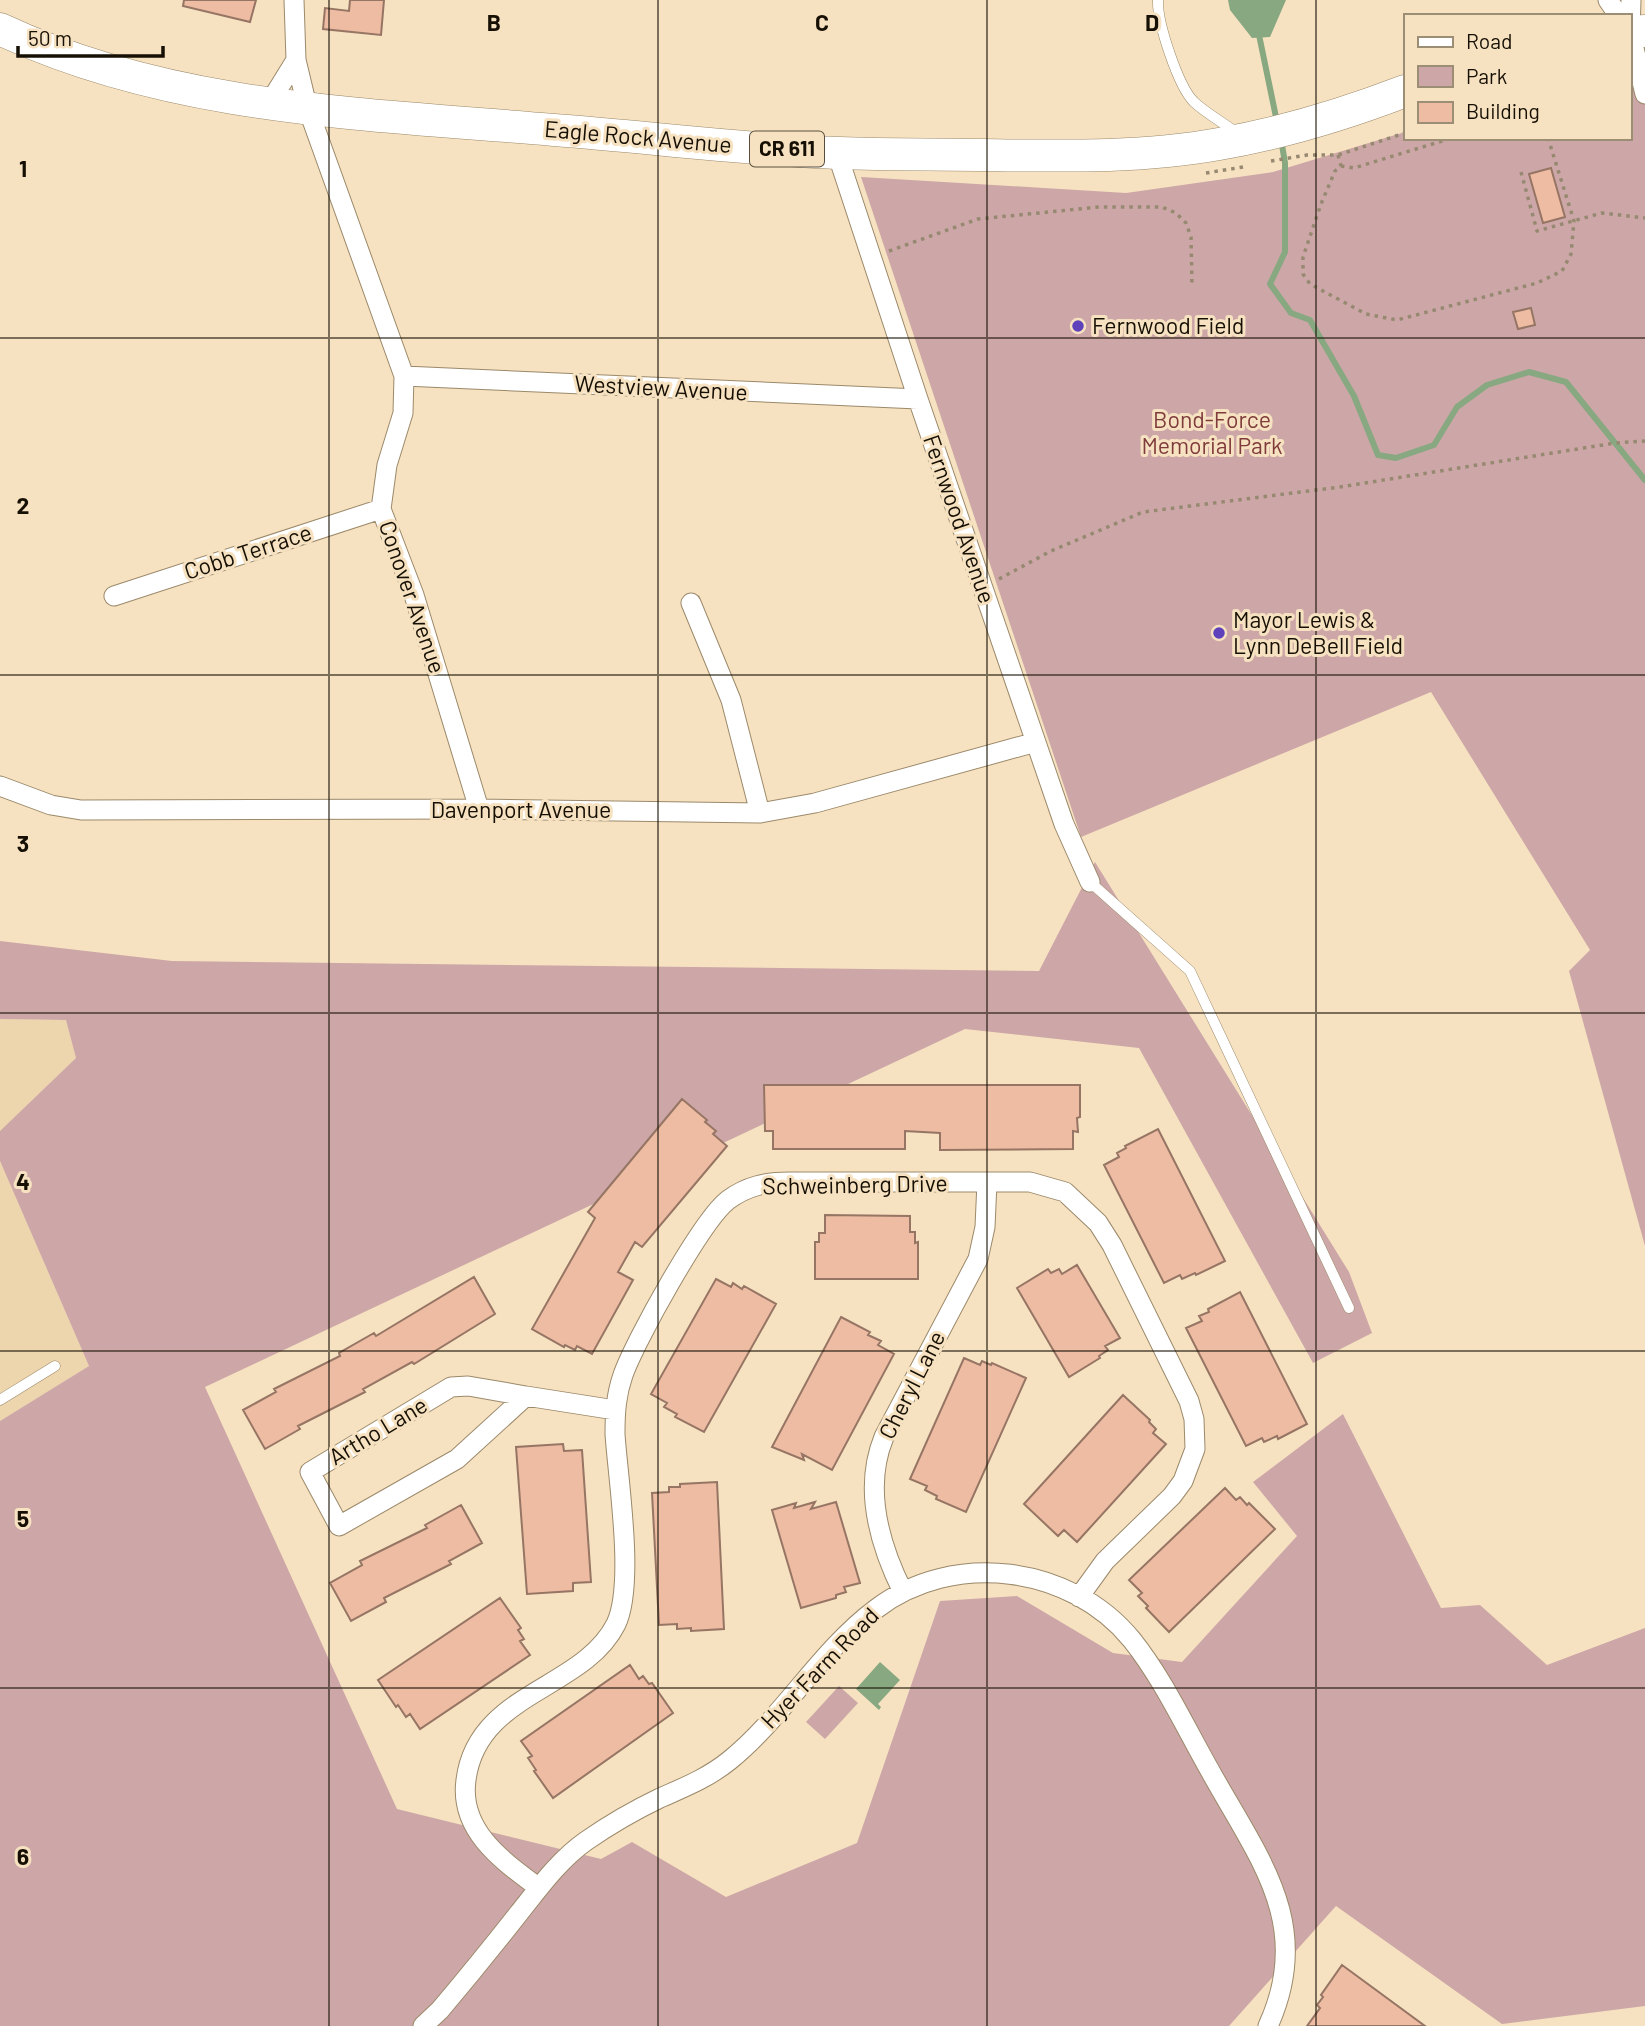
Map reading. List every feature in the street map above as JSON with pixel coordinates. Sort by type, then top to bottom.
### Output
[{"type":"main road","name":"Eagle Rock Avenue","points":[[0,29],[127,77],[227,97],[413,118],[837,153],[1071,156],[1269,150],[1352,111],[1404,91]]},
{"type":"street","name":"Conover Avenue","points":[[294,0],[296,60],[307,106],[404,376],[403,413],[382,488],[382,509],[414,595],[479,809]]},
{"type":"street","points":[[1608,0],[1620,14]]},
{"type":"street","points":[[1631,0],[1631,28],[1645,94]]},
{"type":"street","points":[[270,102],[296,60]]},
{"type":"street","name":"Fernwood Avenue","points":[[837,153],[918,399],[1064,824],[1090,882]]},
{"type":"street","name":"Westview Avenue","points":[[404,376],[918,399]]},
{"type":"street","name":"Cobb Terrace","points":[[114,596],[382,509]]},
{"type":"street","points":[[691,603],[730,700],[760,813]]},
{"type":"street","name":"Davenport Avenue","points":[[0,786],[32,799],[81,810],[479,809],[760,813],[815,803],[1036,742]]},
{"type":"street","name":"Schweinberg Drive","points":[[539,1888],[486,1844],[471,1822],[465,1786],[468,1764],[485,1731],[498,1717],[592,1653],[605,1640],[621,1612],[624,1582],[615,1410],[626,1367],[651,1318],[703,1230],[726,1202],[740,1192],[770,1182],[1030,1182],[1065,1192],[1088,1211],[1112,1245],[1189,1401],[1194,1419],[1195,1448],[1183,1480],[1172,1496],[1105,1561],[1079,1597]]},
{"type":"street","name":"Cheryl Lane","points":[[903,1591],[882,1546],[874,1467],[884,1437],[978,1259],[985,1227],[987,1182]]},
{"type":"street","name":"Artho Lane","points":[[526,1396],[457,1459],[339,1526],[310,1472],[451,1387],[468,1386],[615,1410]]},
{"type":"street","name":"Hyer Farm Road","points":[[423,2026],[463,1984],[567,1856],[586,1840],[639,1809],[697,1782],[732,1758],[859,1623],[903,1591],[947,1577],[987,1572],[1040,1580],[1079,1597],[1113,1620],[1149,1665],[1272,1881],[1284,1915],[1282,1987],[1268,2026]]},
{"type":"lane","points":[[1158,0],[1161,24],[1182,82],[1193,101],[1269,150]]},
{"type":"lane","points":[[1090,882],[1190,971],[1349,1308]]},
{"type":"lane","points":[[0,1400],[55,1366]]},
{"type":"path","points":[[1193,174],[1269,150],[1338,155],[1404,133]]},
{"type":"path","points":[[1445,140],[1354,167],[1341,166],[1335,171],[1303,257],[1303,274],[1321,291],[1381,319],[1397,320],[1554,277],[1567,264],[1572,254],[1574,221],[1549,140]]},
{"type":"path","points":[[1338,155],[1341,166]]},
{"type":"path","points":[[1521,172],[1537,231],[1602,214],[1645,218]]},
{"type":"path","points":[[877,255],[978,219],[1099,207],[1162,207],[1176,213],[1186,223],[1191,237],[1192,285]]},
{"type":"path","points":[[989,583],[1051,551],[1143,512],[1354,485],[1615,443],[1645,441]]},
{"type":"shaded area","points":[[1228,0],[1286,0],[1270,37],[1252,38],[1230,10]]},
{"type":"shaded area","points":[[0,1019],[66,1020],[76,1058],[0,1131]]},
{"type":"shaded area","points":[[0,1161],[89,1366],[0,1421]]},
{"type":"shaded area","points":[[880,1662],[900,1680],[878,1704],[881,1707],[879,1710],[856,1689]]},
{"type":"green space","name":"Bond-Force Memorial Park","points":[[1642,76],[1645,84],[1645,1246],[1569,971],[1590,950],[1431,692],[1081,837],[861,177],[1126,193],[1273,172],[1404,132],[1404,140],[1631,140],[1631,78]]},
{"type":"green space","points":[[1095,862],[1349,1272],[1372,1333],[1313,1363],[1139,1048],[965,1029],[205,1387],[397,1809],[601,1859],[632,1842],[726,1897],[857,1843],[940,1601],[1017,1596],[1113,1653],[1182,1662],[1297,1536],[1253,1482],[1343,1414],[1441,1608],[1480,1605],[1547,1665],[1645,1628],[1645,2006],[1502,2024],[1336,1906],[1229,2026],[0,2026],[0,1421],[89,1366],[0,1161],[0,1131],[76,1058],[66,1020],[0,1019],[0,941],[172,961],[1039,971]]},
{"type":"green space","points":[[839,1686],[858,1703],[825,1739],[806,1722]]},
{"type":"building","points":[[184,0],[256,0],[250,22],[183,6]]},
{"type":"building","points":[[350,0],[384,0],[381,35],[323,29],[325,8],[349,11]]},
{"type":"building","points":[[1551,168],[1565,217],[1543,223],[1529,174]]},
{"type":"building","points":[[1531,308],[1535,325],[1518,329],[1513,312]]},
{"type":"building","points":[[764,1085],[1080,1085],[1080,1117],[1077,1118],[1078,1132],[1073,1131],[1073,1149],[940,1150],[940,1133],[905,1131],[905,1149],[773,1149],[773,1131],[765,1131]]},
{"type":"building","points":[[682,1099],[707,1120],[705,1122],[716,1131],[713,1134],[727,1146],[642,1247],[635,1242],[618,1272],[633,1280],[592,1354],[577,1346],[575,1350],[565,1345],[564,1347],[532,1329],[595,1218],[588,1212]]},
{"type":"building","points":[[1158,1129],[1225,1261],[1196,1275],[1195,1273],[1182,1279],[1180,1275],[1164,1283],[1104,1165],[1119,1157],[1117,1153],[1126,1148],[1125,1146]]},
{"type":"building","points":[[825,1215],[910,1216],[910,1232],[915,1232],[915,1243],[918,1242],[918,1279],[815,1279],[815,1242],[819,1242],[819,1233],[825,1233]]},
{"type":"building","points":[[1077,1265],[1120,1338],[1105,1346],[1108,1350],[1099,1356],[1100,1358],[1069,1377],[1017,1288],[1048,1269],[1051,1273],[1059,1269],[1062,1274]]},
{"type":"building","points":[[474,1277],[495,1314],[414,1364],[412,1362],[363,1389],[365,1392],[298,1426],[300,1429],[265,1449],[243,1410],[276,1392],[274,1389],[340,1356],[339,1353],[374,1333],[376,1336]]},
{"type":"building","points":[[716,1279],[731,1287],[733,1283],[742,1289],[744,1286],[776,1304],[704,1432],[675,1417],[677,1414],[664,1407],[667,1403],[651,1394]]},
{"type":"building","points":[[1240,1292],[1307,1424],[1278,1439],[1277,1436],[1264,1442],[1262,1438],[1246,1446],[1186,1328],[1202,1321],[1199,1316],[1209,1312],[1208,1309]]},
{"type":"building","points":[[841,1317],[870,1332],[868,1335],[881,1341],[878,1345],[894,1354],[832,1470],[802,1454],[804,1460],[772,1447]]},
{"type":"building","points":[[964,1358],[980,1365],[982,1361],[991,1365],[992,1363],[1026,1378],[966,1512],[936,1499],[937,1496],[925,1490],[927,1486],[910,1479]]},
{"type":"building","points":[[1123,1395],[1150,1420],[1156,1429],[1153,1433],[1166,1444],[1077,1542],[1064,1530],[1058,1536],[1024,1504]]},
{"type":"building","points":[[563,1444],[564,1451],[582,1450],[591,1582],[573,1583],[573,1591],[527,1594],[516,1447]]},
{"type":"building","points":[[717,1482],[724,1629],[691,1631],[691,1628],[677,1629],[677,1624],[659,1625],[652,1493],[669,1492],[669,1487],[680,1487],[680,1484]]},
{"type":"building","points":[[1225,1488],[1236,1500],[1240,1497],[1247,1505],[1249,1503],[1275,1529],[1169,1632],[1146,1608],[1148,1606],[1138,1596],[1142,1593],[1129,1580]]},
{"type":"building","points":[[815,1502],[811,1509],[836,1502],[860,1583],[844,1587],[846,1592],[836,1595],[836,1598],[801,1608],[772,1510],[796,1503],[794,1508]]},
{"type":"building","points":[[461,1505],[482,1543],[449,1561],[451,1564],[384,1598],[386,1602],[351,1621],[330,1583],[362,1565],[360,1561],[427,1528],[425,1525]]},
{"type":"building","points":[[500,1598],[521,1628],[518,1630],[524,1639],[520,1641],[530,1655],[420,1729],[410,1714],[406,1717],[398,1705],[396,1707],[378,1680]]},
{"type":"building","points":[[630,1665],[639,1679],[643,1676],[649,1684],[652,1683],[673,1713],[553,1798],[534,1771],[536,1770],[528,1758],[532,1756],[521,1741]]},
{"type":"building","points":[[1342,1965],[1425,2026],[1307,2026],[1320,2008],[1317,2005],[1323,1997],[1321,1995]]},
{"type":"waterway","points":[[1258,30],[1277,122]]},
{"type":"waterway","points":[[1281,139],[1285,163],[1285,252],[1270,284],[1291,313],[1310,320],[1354,396],[1378,455],[1396,458],[1434,445],[1457,407],[1487,385],[1529,372],[1566,382],[1645,480]]},
{"type":"place","name":"Fernwood Field","points":[[1078,326]]},
{"type":"place","name":"Mayor Lewis & Lynn DeBell Field","points":[[1219,633]]}]
